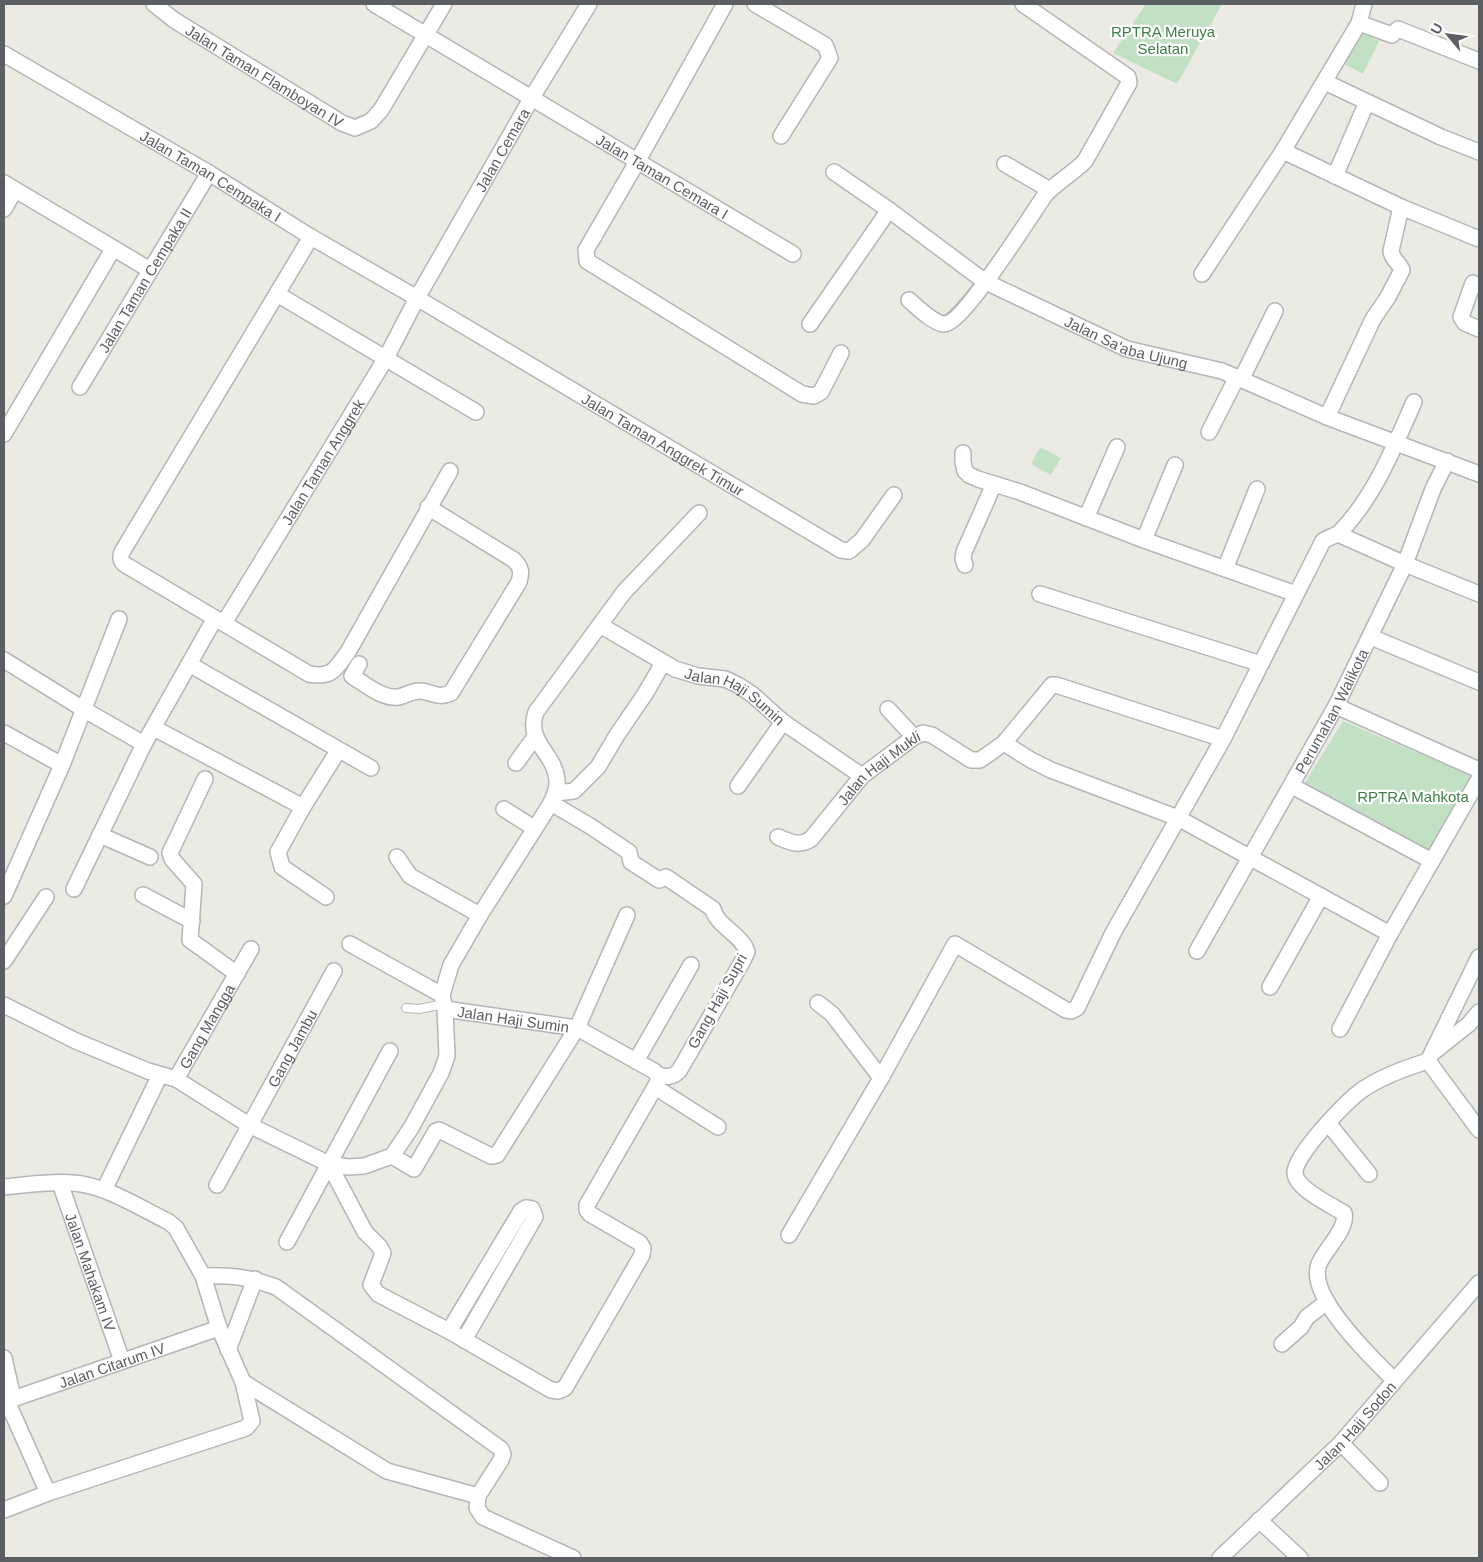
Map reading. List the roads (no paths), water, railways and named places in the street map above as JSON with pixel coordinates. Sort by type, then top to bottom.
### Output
[{"type":"street","name":"Jalan Taman Flamboyan IV","points":[[154,4],[174,20],[342,123],[355,128],[371,121],[381,110],[426,35]]},
{"type":"street","name":"Jalan Taman Cemara I","points":[[374,4],[793,254]]},
{"type":"street","points":[[426,35],[444,4]]},
{"type":"street","name":"Jalan Cemara","points":[[417,298],[531,99],[589,4]]},
{"type":"street","points":[[725,4],[586,250],[587,261],[802,394],[814,396],[820,392],[841,353]]},
{"type":"street","points":[[755,4],[825,45],[830,58],[781,136]]},
{"type":"street","points":[[909,300],[936,321],[943,324],[950,323],[987,282],[1050,190],[1085,162],[1129,83],[1128,77],[1023,4]]},
{"type":"street","points":[[1202,274],[1283,151],[1359,23],[1363,4]]},
{"type":"street","points":[[1359,23],[1392,35],[1398,29],[1479,61]]},
{"type":"street","name":"Jalan Taman Cempaka I","points":[[4,54],[209,173],[311,237],[417,298]]},
{"type":"street","points":[[1324,82],[1479,152]]},
{"type":"street","points":[[1335,176],[1367,102]]},
{"type":"street","points":[[1283,151],[1401,207],[1479,239]]},
{"type":"street","points":[[1005,164],[1050,190]]},
{"type":"street","name":"Jalan Sa'aba Ujung","points":[[834,172],[987,282],[1127,349],[1222,371],[1327,417],[1479,474]]},
{"type":"street","name":"Jalan Taman Cempaka II","points":[[80,387],[209,173]]},
{"type":"street","points":[[4,209],[9,186],[150,270]]},
{"type":"street","points":[[1327,417],[1374,319],[1402,270],[1391,251],[1401,207]]},
{"type":"street","points":[[810,324],[889,210]]},
{"type":"street","points":[[311,237],[120,556],[121,560],[212,628],[309,674],[321,676],[334,671],[348,652],[450,471]]},
{"type":"street","points":[[4,434],[113,249]]},
{"type":"street","points":[[1473,283],[1461,317],[1465,323],[1479,329]]},
{"type":"street","points":[[277,294],[476,412]]},
{"type":"street","name":"Jalan Taman Anggrek","points":[[74,889],[144,744],[189,664],[386,358],[417,298]]},
{"type":"street","name":"Jalan Taman Anggrek Timur","points":[[417,298],[841,550],[849,550],[862,540],[894,495]]},
{"type":"street","points":[[1209,432],[1274,311]]},
{"type":"street","points":[[789,1235],[881,1078],[956,944],[1066,1010],[1071,1011],[1076,1008],[1113,933],[1223,739],[1323,541],[1338,534],[1359,509],[1396,442],[1414,402]]},
{"type":"street","points":[[1086,518],[1117,447]]},
{"type":"street","points":[[963,453],[963,466],[969,475],[1296,594]]},
{"type":"street","name":"Perumahan Walikota","points":[[1197,951],[1336,706],[1405,564],[1433,489],[1447,461]]},
{"type":"street","points":[[1144,540],[1174,466]]},
{"type":"street","points":[[965,565],[963,559],[964,552],[994,484]]},
{"type":"street","points":[[1225,569],[1257,489]]},
{"type":"street","points":[[359,664],[352,676],[389,696],[398,697],[420,691],[444,696],[451,694],[519,582],[521,573],[519,565],[514,560],[428,507]]},
{"type":"street","points":[[4,1005],[76,1041],[160,1075],[176,1079],[249,1124],[329,1164],[364,1166],[392,1156],[415,1120],[441,1073],[447,1056],[444,1003],[451,965],[480,915],[554,798],[557,780],[555,772],[535,737],[533,725],[536,712],[624,592],[699,513]]},
{"type":"street","points":[[1338,534],[1479,594]]},
{"type":"street","points":[[1040,594],[1261,664]]},
{"type":"street","points":[[6,887],[62,765],[119,619]]},
{"type":"street","name":"Jalan Haji Sumin","points":[[600,625],[675,669],[698,676],[725,679],[738,685],[753,695],[784,722],[862,776]]},
{"type":"street","points":[[1371,637],[1479,682]]},
{"type":"street","points":[[4,660],[144,744]]},
{"type":"street","points":[[554,798],[574,791],[598,767],[663,663]]},
{"type":"street","points":[[189,664],[338,751],[371,768]]},
{"type":"street","name":"Jalan Haji Mukli","points":[[778,837],[796,844],[801,844],[811,839],[862,776],[914,737],[923,733],[932,735],[971,760],[980,760],[1004,743],[1052,685],[1223,739]]},
{"type":"street","points":[[1336,706],[1479,770]]},
{"type":"street","points":[[888,709],[914,737]]},
{"type":"street","points":[[738,786],[784,722]]},
{"type":"street","points":[[154,728],[303,807]]},
{"type":"street","points":[[4,734],[62,765]]},
{"type":"street","points":[[516,763],[535,737]]},
{"type":"street","points":[[1004,743],[1051,770],[1178,818],[1390,934]]},
{"type":"street","points":[[326,897],[282,867],[278,852],[338,751]]},
{"type":"street","points":[[205,779],[170,853],[172,860],[194,884],[192,921],[189,936],[192,942],[237,974]]},
{"type":"street","points":[[1340,1029],[1390,934],[1479,779]]},
{"type":"street","points":[[1292,786],[1432,861]]},
{"type":"street","name":"Gang Haji Supri","points":[[554,798],[590,826],[629,852],[631,862],[659,880],[666,877],[713,909],[717,917],[745,945],[747,952],[742,962],[678,1071],[675,1075],[656,1081]]},
{"type":"street","points":[[504,809],[534,828]]},
{"type":"street","points":[[100,835],[150,857]]},
{"type":"street","points":[[397,857],[410,876],[480,915]]},
{"type":"street","points":[[143,896],[192,921]]},
{"type":"street","points":[[1270,987],[1320,896]]},
{"type":"street","points":[[4,961],[46,897]]},
{"type":"street","points":[[392,1156],[414,1169],[436,1131],[439,1130],[491,1156],[497,1155],[577,1028],[627,915]]},
{"type":"street","points":[[350,944],[444,1003]]},
{"type":"street","name":"Gang Mangga","points":[[176,1079],[251,949]]},
{"type":"street","points":[[1429,1058],[1479,957]]},
{"type":"street","points":[[636,1061],[691,965]]},
{"type":"street","name":"Gang Jambu","points":[[217,1185],[334,972]]},
{"type":"street","name":"Jalan Haji Sumin","points":[[444,1003],[577,1028],[636,1061],[656,1081],[718,1127]]},
{"type":"street","points":[[818,1003],[832,1014],[881,1078]]},
{"type":"street","points":[[1394,1380],[1364,1350],[1327,1302],[1318,1281],[1319,1264],[1342,1227],[1345,1216],[1344,1213],[1311,1193],[1299,1182],[1295,1174],[1296,1166],[1300,1158],[1328,1123],[1361,1091],[1404,1068],[1429,1058],[1469,1024],[1479,1012]]},
{"type":"street","points":[[287,1242],[390,1051]]},
{"type":"street","points":[[1429,1058],[1479,1130]]},
{"type":"street","points":[[104,1190],[160,1075]]},
{"type":"street","points":[[329,1164],[365,1232],[379,1246],[383,1253],[371,1285],[378,1294],[449,1331],[551,1390],[558,1391],[565,1388],[642,1255],[643,1248],[640,1243],[590,1214],[587,1210],[587,1205],[656,1081]]},
{"type":"street","points":[[1328,1123],[1369,1174]]},
{"type":"street","name":"Jalan Mahakam IV","points":[[60,1183],[122,1361]]},
{"type":"street","points":[[4,1187],[73,1183],[104,1190],[169,1222],[176,1228],[203,1276],[219,1328],[243,1382],[252,1417],[251,1424],[246,1428],[47,1490],[4,1510]]},
{"type":"street","points":[[449,1331],[521,1211],[526,1208],[532,1209],[535,1217],[464,1340]]},
{"type":"street","points":[[203,1276],[228,1275],[276,1287],[501,1450],[503,1454],[501,1460],[478,1496],[477,1508],[482,1517],[573,1558]]},
{"type":"street","points":[[228,1350],[254,1280]]},
{"type":"street","name":"Jalan Haji Sodon","points":[[1220,1558],[1340,1443],[1479,1283]]},
{"type":"street","points":[[1282,1344],[1301,1327],[1307,1318],[1327,1302]]},
{"type":"street","name":"Jalan Citarum IV","points":[[8,1400],[219,1328]]},
{"type":"street","points":[[4,1358],[8,1400],[47,1490]]},
{"type":"street","points":[[243,1382],[387,1471],[478,1496]]},
{"type":"street","points":[[1340,1443],[1380,1483]]},
{"type":"street","points":[[1259,1520],[1295,1557]]},
{"type":"lane","points":[[406,1008],[419,1009],[444,1003]]},
{"type":"park label","name":"RPTRA Meruya Selatan","points":[[1163,40]]},
{"type":"park label","name":"RPTRA Mahkota","points":[[1413,796]]}]
